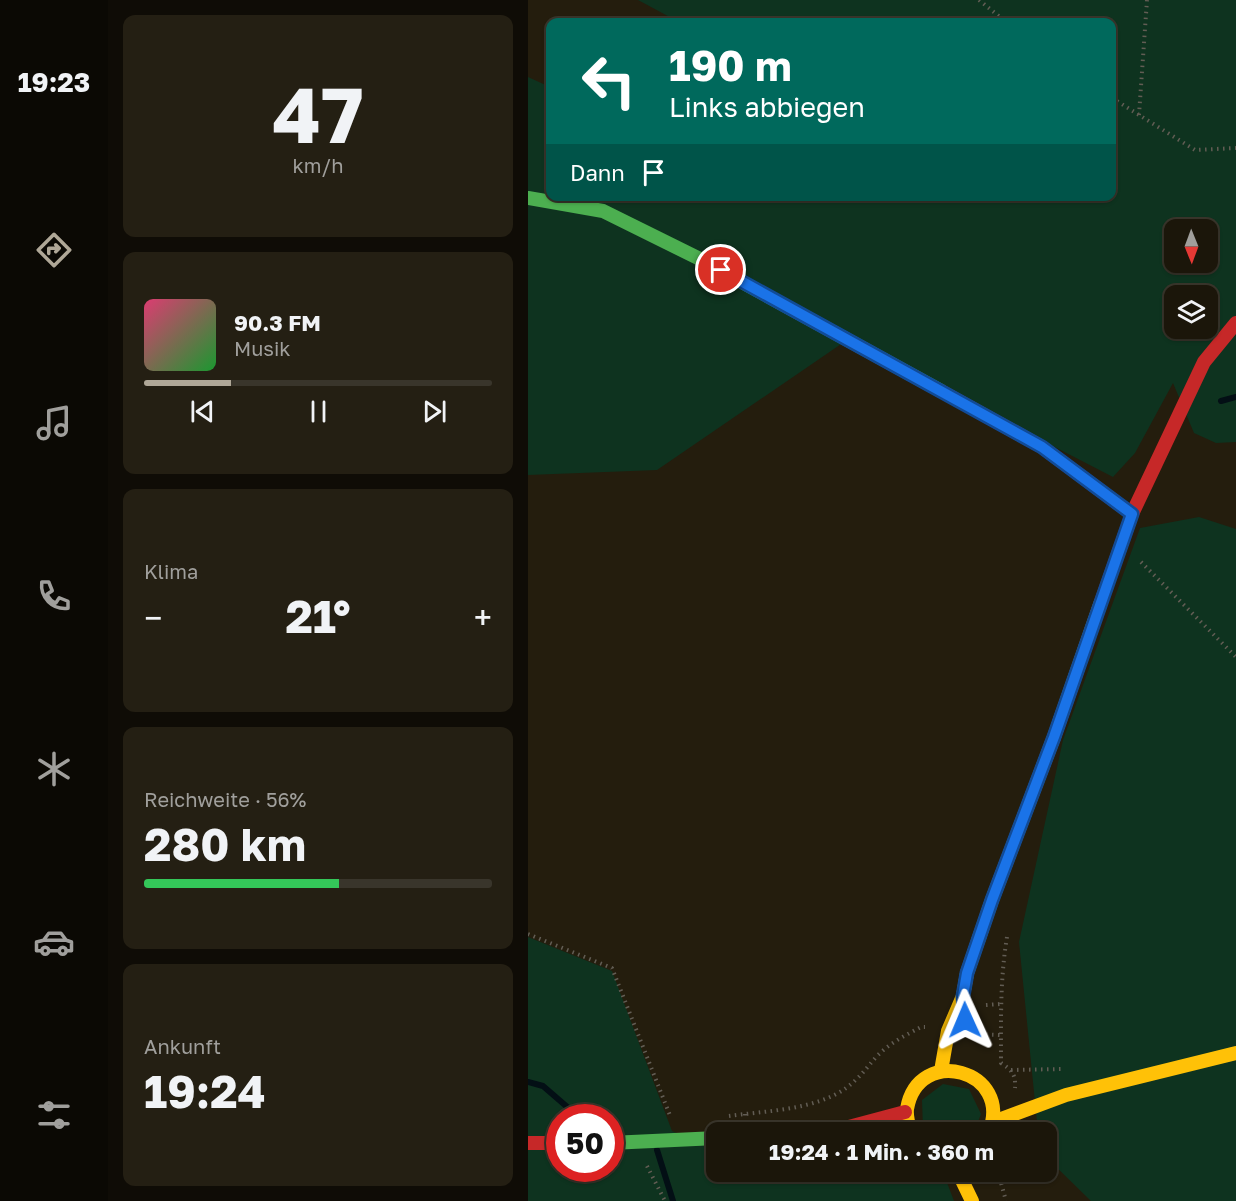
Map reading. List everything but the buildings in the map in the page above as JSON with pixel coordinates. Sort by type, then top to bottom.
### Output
[{"type":"street","points":[[528,198],[603,211],[700,259],[1042,447],[1132,514]]},
{"type":"street","points":[[965,1033],[963,996],[967,973],[992,900],[1050,748],[1132,514],[1204,362],[1236,323]]},
{"type":"street","points":[[941,1071],[948,1031],[963,996]]},
{"type":"street","points":[[1003,1122],[1066,1095],[1236,1053]]},
{"type":"street","points":[[908,1122],[905,1112],[909,1095],[917,1084],[928,1075],[963,1067],[989,1095],[992,1106],[991,1122]]},
{"type":"street","points":[[989,1095],[1006,1095]]},
{"type":"street","points":[[1025,1095],[1066,1095]]},
{"type":"street","points":[[868,1122],[905,1112]]},
{"type":"street","points":[[624,1143],[706,1139]]},
{"type":"street","points":[[528,1143],[546,1143]]},
{"type":"street","points":[[963,1182],[972,1201]]},
{"type":"street","points":[[977,1182],[981,1201]]},
{"type":"path","points":[[979,0],[1001,18]]},
{"type":"path","points":[[1139,115],[1148,0]]},
{"type":"path","points":[[1116,101],[1195,150],[1236,148]]},
{"type":"path","points":[[1137,558],[1236,657]]},
{"type":"path","points":[[528,933],[612,968],[681,1141]]},
{"type":"path","points":[[782,1109],[811,1104],[843,1090],[864,1074],[878,1055],[893,1042],[921,1027],[948,1031]]},
{"type":"path","points":[[965,1033],[1000,1035]]},
{"type":"path","points":[[745,1114],[745,1122]]},
{"type":"path","points":[[637,1143],[665,1201]]},
{"type":"path","points":[[1001,1182],[1006,1201]]},
{"type":"green space","points":[[638,0],[1236,0],[1236,442],[1216,443],[1194,433],[1173,383],[1135,453],[1113,477],[847,340],[657,470],[528,475],[528,77],[546,85],[546,201],[1116,201],[1116,18],[672,18]]},
{"type":"green space","points":[[1199,517],[1236,529],[1236,1201],[1091,1201],[1057,1168],[1057,1122],[1037,1122],[1019,942],[1063,740],[1140,528]]},
{"type":"green space","points":[[528,937],[612,971],[672,1131],[706,1147],[706,1182],[947,1182],[954,1201],[528,1201]]},
{"type":"green space","points":[[943,1084],[969,1089],[981,1114],[978,1122],[923,1122],[922,1100]]},
{"type":"waterway","points":[[1221,401],[1236,397]]},
{"type":"waterway","points":[[528,1082],[543,1086],[564,1104]]},
{"type":"waterway","points":[[657,1150],[673,1201]]},
{"type":"traffic: fast","points":[[528,198],[603,211],[700,259],[941,391]]},
{"type":"traffic: fast","points":[[624,1142],[706,1139]]},
{"type":"traffic: slow","points":[[941,1071],[948,1031],[963,996],[967,973],[1101,602]]},
{"type":"traffic: slow","points":[[993,1122],[1066,1095],[1236,1053]]},
{"type":"traffic: slow","points":[[908,1122],[907,1109],[915,1089],[928,1076],[944,1071],[962,1073],[977,1080],[988,1093],[993,1111],[991,1122]]},
{"type":"traffic: slow","points":[[963,1182],[972,1201]]},
{"type":"traffic: jam","points":[[1101,602],[1132,514],[1204,362],[1236,323]]},
{"type":"traffic: jam","points":[[941,391],[1042,447],[1132,514]]},
{"type":"traffic: jam","points":[[868,1122],[905,1112]]},
{"type":"traffic: jam","points":[[528,1143],[546,1143]]},
{"type":"route","points":[[721,270],[1042,447],[1132,514],[1054,737],[967,973],[963,996],[965,1020]]}]
